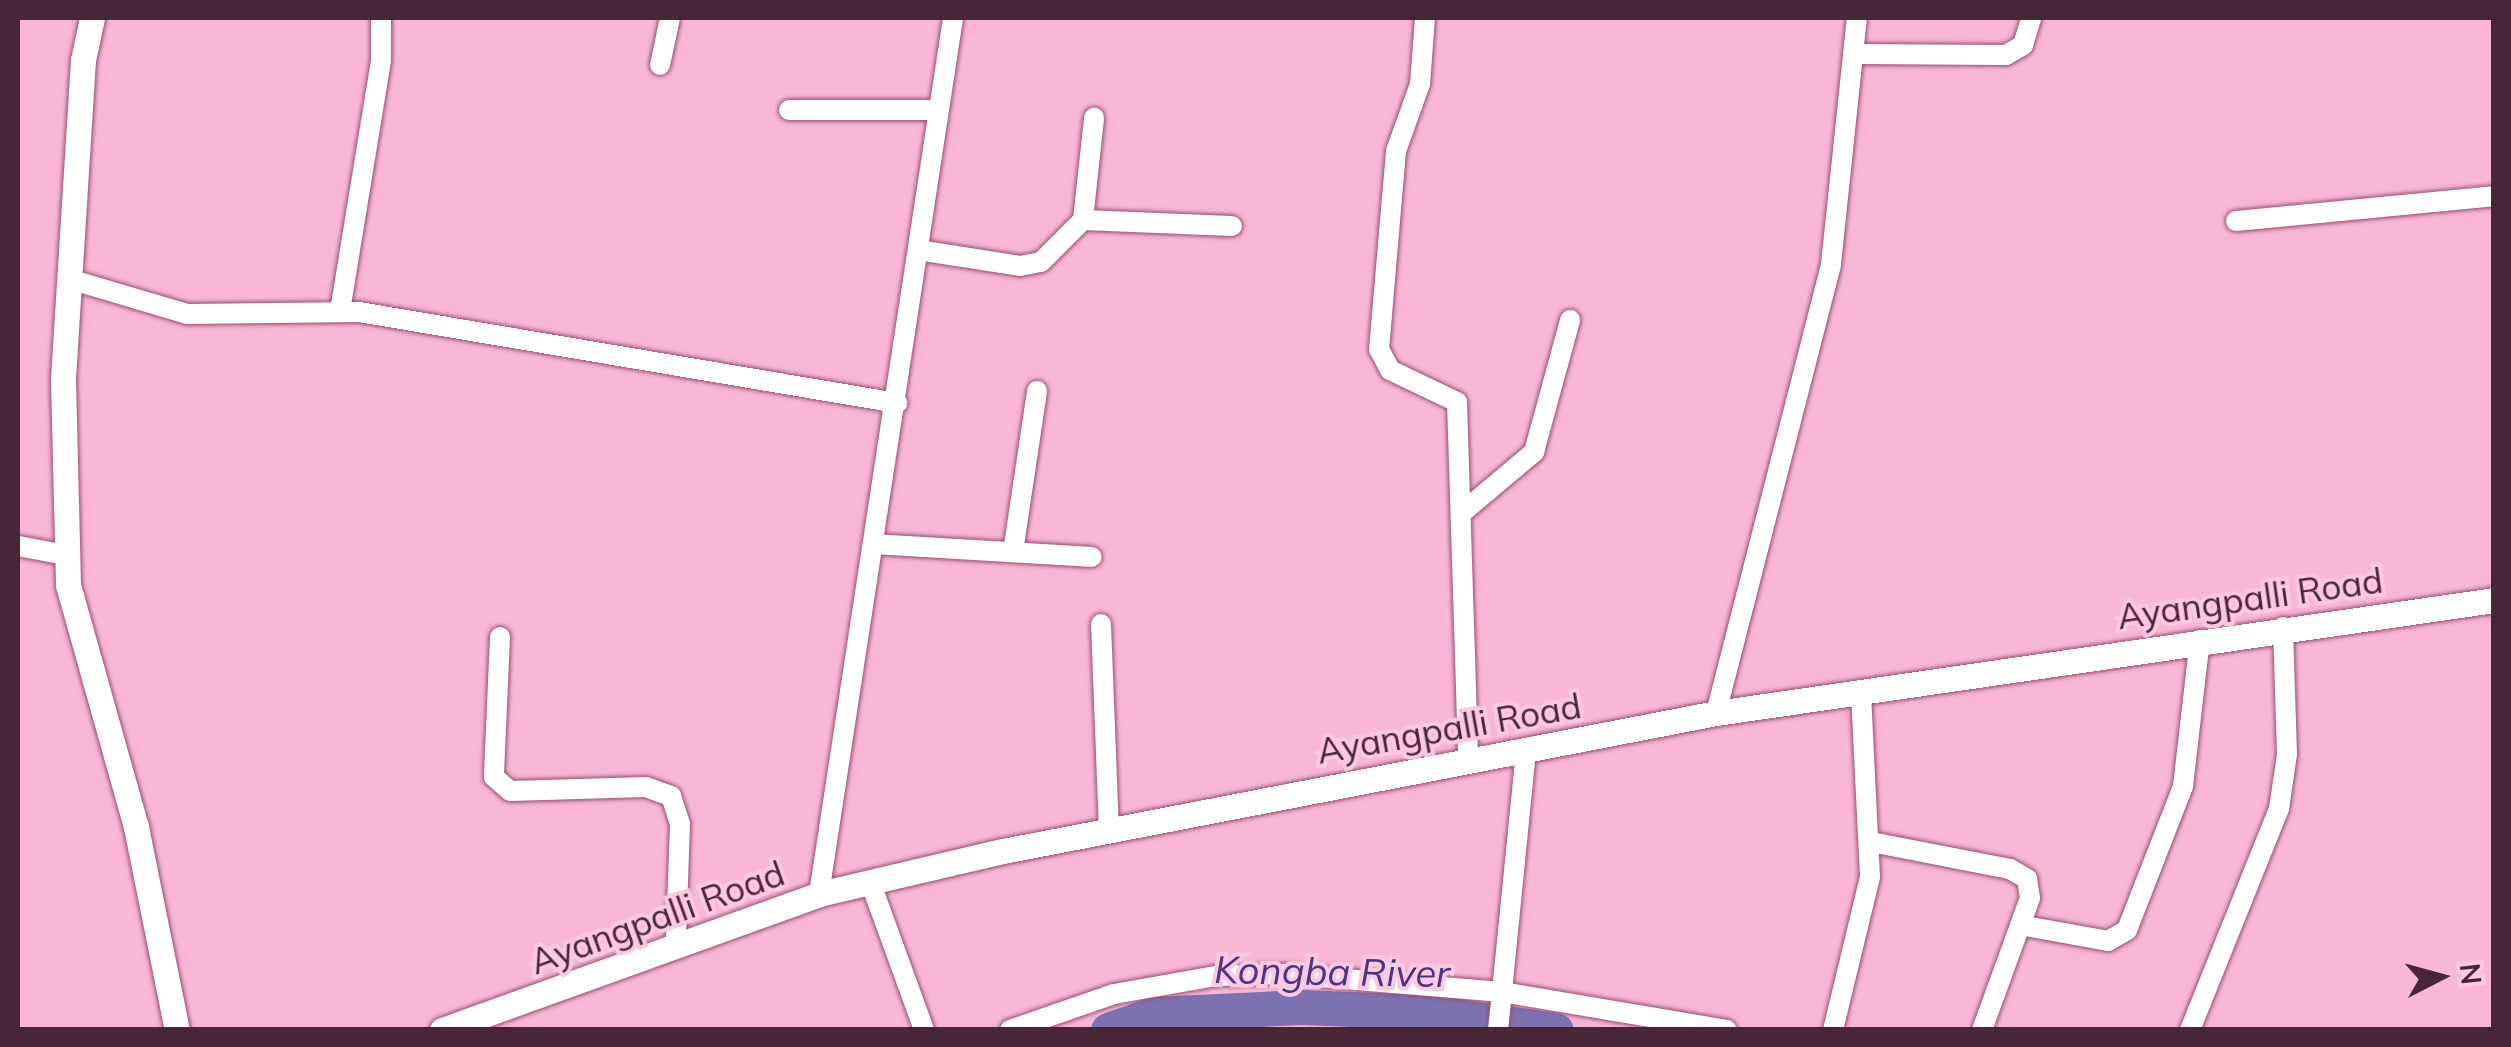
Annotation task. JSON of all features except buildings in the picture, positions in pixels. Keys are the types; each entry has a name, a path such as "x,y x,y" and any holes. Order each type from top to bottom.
{"street":[{"path":"92,18 83,60 63,378 68,585 136,827 177,1030"},
{"path":"340,311 381,61 381,18"},
{"path":"660,65 670,18"},
{"path":"819,894 897,403 935,110 953,18"},
{"path":"1425,18 1420,84 1396,151 1378,349 1390,370 1457,402 1464,511 1468,760"},
{"path":"1716,713 1831,264 1857,18"},
{"path":"1856,54 2006,55 2024,45 2031,18"},
{"path":"789,110 935,110"},
{"path":"918,250 1035,264 1083,220 1094,118"},
{"path":"2236,221 2494,196"},
{"path":"1083,220 1232,226"},
{"path":"70,279 209,318 340,311 897,403"},
{"path":"1464,511 1534,452 1570,320"},
{"path":"1013,552 1037,391"},
{"path":"874,544 1092,557"},
{"path":"18,546 66,556"},
{"name":"Ayangpalli Road","path":"442,1030 565,990 676,941 819,894 1109,830 1716,713 2283,627 2494,600"},
{"path":"1101,624 1109,830"},
{"path":"2190,1030 2279,809 2287,754 2283,627"},
{"path":"500,637 494,777 510,791 646,787 672,796 680,824 676,941"},
{"path":"2020,925 2108,941 2128,930 2183,786 2200,640"},
{"path":"1834,1030 1868,896 1871,842 1861,690"},
{"path":"1500,1010 1526,751"},
{"path":"1871,842 2020,873 2030,886 1982,1030"},
{"path":"871,884 924,1030"},
{"path":"1010,1030 1114,994 1216,976 1284,974 1500,1010 1727,1030"}],"waterway":[{"name":"Kongba River","path":"1108,1030 1153,1014 1301,1007 1429,1012 1556,1030"}]}
